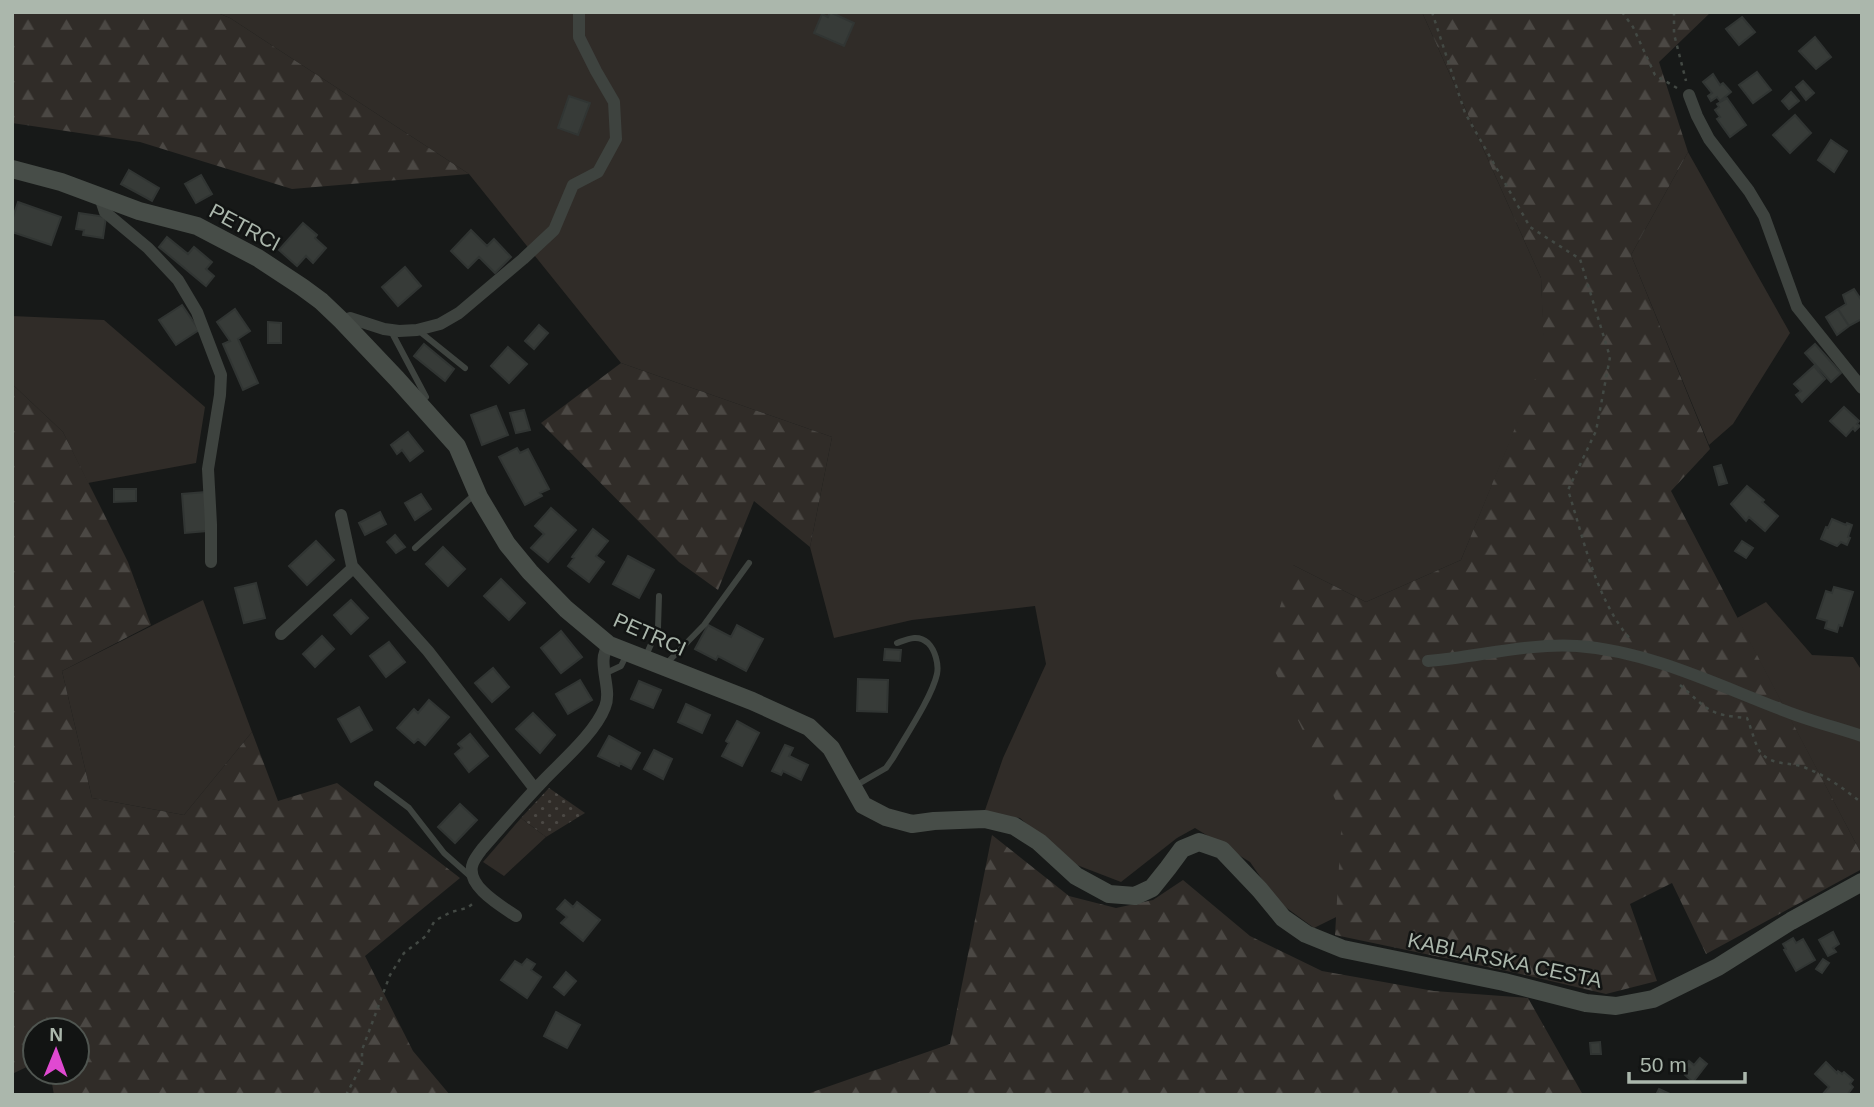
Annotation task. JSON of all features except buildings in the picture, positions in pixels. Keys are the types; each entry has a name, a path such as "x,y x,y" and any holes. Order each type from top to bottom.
{"street":[{"path":"341,321 350,318 391,330 417,330 440,324 459,313 554,230 573,186 598,172 616,139 614,102 579,37 579,12"},
{"path":"1689,95 1709,139 1749,191 1764,216 1797,307 1862,388"},
{"name":"PETRCI","path":"12,169 139,211 197,226 258,258 321,301 457,446 477,492 507,544 566,609 609,645 752,701 809,727 831,748 863,805 886,817 912,824 985,819 1014,826 1039,842 1076,876 1109,894 1135,896 1152,888 1182,849 1199,842 1222,850 1283,919"},
{"path":"100,197 106,212 148,248 178,280 197,312 222,375 208,469 211,562"},
{"path":"341,515 353,568 428,651 536,789"},
{"path":"281,634 353,568"},
{"path":"516,916 486,895 474,880 471,872 473,863 482,849 598,720 606,706 603,656 609,645"},
{"path":"1428,661 1552,646 1605,650 1649,660 1784,711 1862,736"},
{"name":"KABLARSKA CESTA","path":"1283,919 1306,934 1343,949 1504,982 1586,1003 1616,1006 1653,999 1718,967 1791,921 1862,882"}],"lane":[{"path":"391,330 426,397"},
{"path":"417,330 465,368"},
{"path":"415,548 477,492"},
{"path":"663,666 704,625 750,563"},
{"path":"606,673 636,656 658,628 659,596"},
{"path":"853,787 886,768 932,691 937,672 932,647 923,639 911,637 897,643"},
{"path":"377,784 409,808 444,853 474,880"}],"path":[{"path":"1432,12 1465,113 1530,227 1580,259 1610,357 1596,431 1568,490 1597,581 1631,640"},
{"path":"1622,12 1633,27 1655,75 1689,95"},
{"path":"1674,12 1674,34 1689,95"},
{"path":"1674,681 1705,709 1724,716 1747,718 1759,752 1773,763 1804,767 1837,783 1862,803"},
{"path":"346,1095 362,1065 362,1050 390,975 404,953 426,936 434,922 451,912 474,904"}],"green space":[{"path":"12,12 215,12 230,18 469,174 292,189 140,142 12,123"},
{"path":"215,12 1422,12 1541,278 1545,357 1461,560 1366,602 1293,565 1395,888 1314,928 1277,901 1250,862 1195,828 1177,838 1121,882 1069,862 1020,818 984,813 1003,758 1046,664 1035,606 912,620 834,638 810,547 832,437 621,363 469,174 230,18"},
{"path":"1422,12 1711,12 1659,62 1688,152 1631,255 1710,449 1671,491 1862,855 1862,869 1706,954 1672,883 1630,904 1657,981 1606,994 1335,935 1342,814 1266,652 1293,565 1366,602 1461,560 1544,357 1541,278"},
{"path":"1688,152 1790,333 1733,424 1709,445 1631,255"},
{"path":"12,316 104,320 205,407 196,463 88,483 63,432 12,384"},
{"path":"621,363 832,437 810,547 754,501 718,590 679,562 541,423"},
{"path":"12,384 63,432 128,562 151,625 62,671 92,798 184,815 252,732 278,801 337,783 460,878 365,956 413,1051 450,1095 54,1095 52,1086 91,1086 91,1016 21,1016 21,1070 12,1074"},
{"path":"203,600 252,732 184,815 92,798 62,671"},
{"path":"1766,602 1812,655 1853,657 1862,671 1862,855 1737,618"},
{"path":"549,788 585,813 546,837 521,818"},
{"path":"521,818 546,837 504,876 483,862"},
{"path":"992,835 1069,896 1116,908 1153,900 1183,880 1250,936 1322,971 1434,991 1528,998 1583,1095 804,1095 950,1044"}]}
